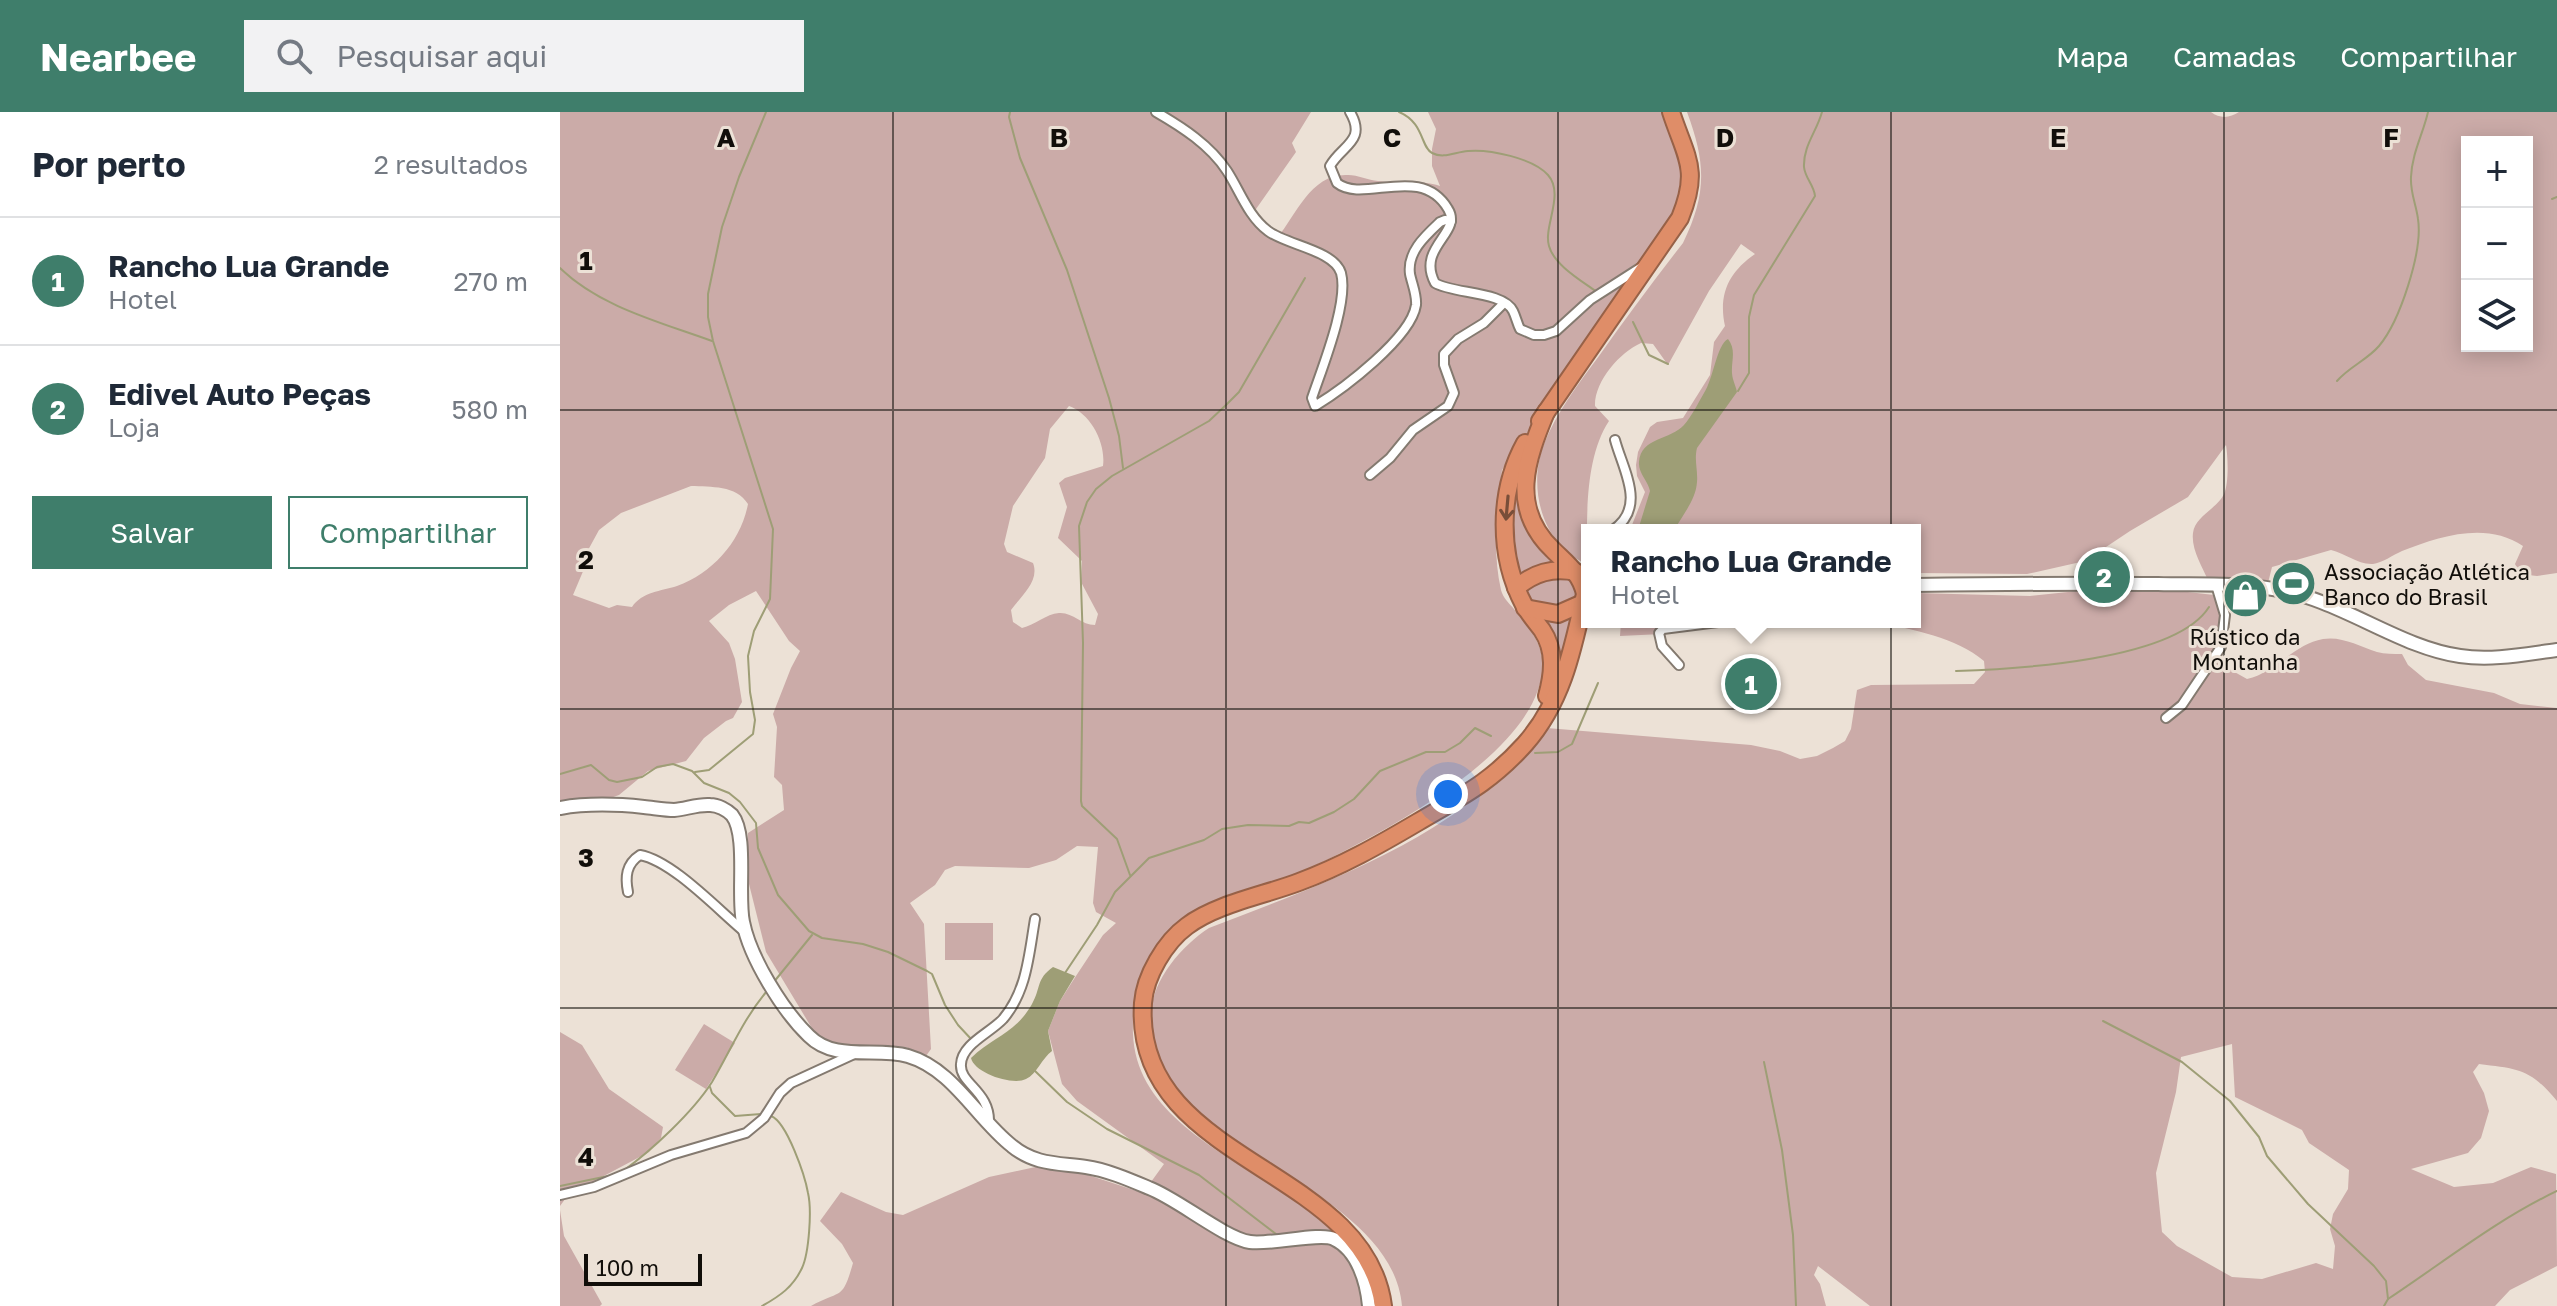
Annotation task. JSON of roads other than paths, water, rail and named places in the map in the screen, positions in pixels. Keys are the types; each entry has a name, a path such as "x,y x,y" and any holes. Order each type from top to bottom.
{"highway":[{"path":"1447,805 1508,753 1539,715 1546,701 1553,658 1547,637 1525,608 1509,567 1505,538 1511,473 1523,446 1654,260 1680,218 1689,195 1690,168 1671,112"},
{"path":"1546,412 1527,460 1527,505 1536,528 1549,547 1581,573"},
{"path":"1516,588 1535,574 1549,570 1581,573"},
{"path":"1525,608 1558,614 1581,604"},
{"path":"1383,1306 1370,1263 1337,1224 1226,1144 1180,1109 1173,1100 1154,1070 1145,1044 1143,999 1149,977 1162,953 1184,927 1202,915 1286,887 1352,860 1479,787 1501,769 1546,716 1567,669 1581,617"}],"street":[{"path":"1156,112 1211,151 1226,169 1256,219 1270,233 1329,257 1337,265 1341,273 1341,301 1312,398 1315,406 1390,348 1416,305 1410,274 1414,252 1440,222 1451,221"},
{"path":"1350,112 1357,123 1356,133 1330,166 1337,183 1350,189 1418,187 1440,199 1448,208 1451,226 1430,257 1429,268 1435,283 1447,289 1474,293 1504,303 1514,312 1520,329 1534,335 1556,331 1590,300 1654,260"},
{"path":"1370,475 1390,458 1413,430 1448,406 1454,393 1444,365 1444,354 1504,303"},
{"path":"1615,440 1631,488 1629,510 1620,524"},
{"path":"1921,585 2216,585 2270,588 2307,597 2424,646 2460,656 2509,656 2557,650"},
{"path":"2166,718 2182,705 2194,683 2219,651 2225,615 2216,585"},
{"path":"1671,628 1659,633 1662,646 1679,665"},
{"path":"560,808 598,804 674,810 710,805 728,812 738,828 740,897 746,933 764,973 810,1037 829,1049 891,1053 921,1061 943,1077 1010,1145 1031,1158 1057,1165 1088,1167 1152,1189 1247,1242 1276,1243 1321,1237 1335,1239 1348,1249 1357,1263 1369,1306"},
{"path":"628,892 626,880 632,860 640,855 650,857 669,867 746,933"},
{"path":"989,1124 989,1107 966,1079 960,1061 972,1045 1003,1019 1017,999 1023,985 1035,919"},
{"path":"560,1195 594,1187 634,1168 746,1133 764,1118 780,1093 791,1083 859,1052"}],"waterway":[{"path":"695,772 709,770 753,734 755,720 748,656 754,631 770,599 773,529 708,317 708,294 722,227 766,112"},
{"path":"1010,112 1020,158 1067,270 1109,398 1123,468"},
{"path":"1399,112 1413,122 1428,150 1436,155 1477,151 1499,153 1522,159 1548,175 1554,191 1549,246 1556,260 1597,292"},
{"path":"1738,391 1749,373 1749,317 1754,295 1815,196 1805,171 1804,159 1822,112"},
{"path":"2337,381 2379,346 2402,303 2419,233 2411,188 2412,168 2428,112"},
{"path":"2552,199 2557,197"},
{"path":"560,268 576,282 612,303 712,341"},
{"path":"1130,875 1117,839 1082,806 1081,801 1083,643 1079,526 1087,502 1096,489 1112,476 1209,421 1239,392 1305,278"},
{"path":"1633,322 1649,355 1668,364"},
{"path":"1956,671 2053,664 2130,650 2164,640 2191,625 2209,607"},
{"path":"1668,646 1678,657"},
{"path":"1535,753 1558,752 1572,744 1598,683"},
{"path":"1065,973 1115,892 1149,858 1204,840 1222,829 1309,823 1354,799 1380,771 1426,752 1445,752 1475,728 1491,736"},
{"path":"560,774 591,765 609,780 617,782 642,777 657,767 673,764 692,771 704,783 729,793 756,823 758,848 778,895 809,931 822,938 863,944 888,952 932,974 945,1005 972,1040"},
{"path":"773,983 812,935"},
{"path":"623,1171 671,1130 704,1094 767,991"},
{"path":"2103,1021 2182,1062 2230,1101 2259,1137 2267,1156 2308,1204 2386,1281 2388,1299"},
{"path":"1764,1062 1782,1150 1793,1235 1796,1306"},
{"path":"1034,1070 1067,1102 1107,1129 1199,1175 1276,1234"},
{"path":"710,1087 712,1093 735,1116 761,1114"},
{"path":"762,1306 785,1290 802,1268 810,1220 808,1193 799,1163 783,1128 771,1116"},
{"path":"560,1186 613,1175"},
{"path":"2384,1306 2388,1299 2471,1242 2557,1191"}],"place":[{"name":"Edivel Auto Peças","path":"2104,577"},
{"name":"Associação Atlética Banco do Brasil","path":"2293,584"},
{"name":"Rústico da Montanha","path":"2245,595"},
{"name":"Rancho Lua Grande","path":"1751,684"}]}
